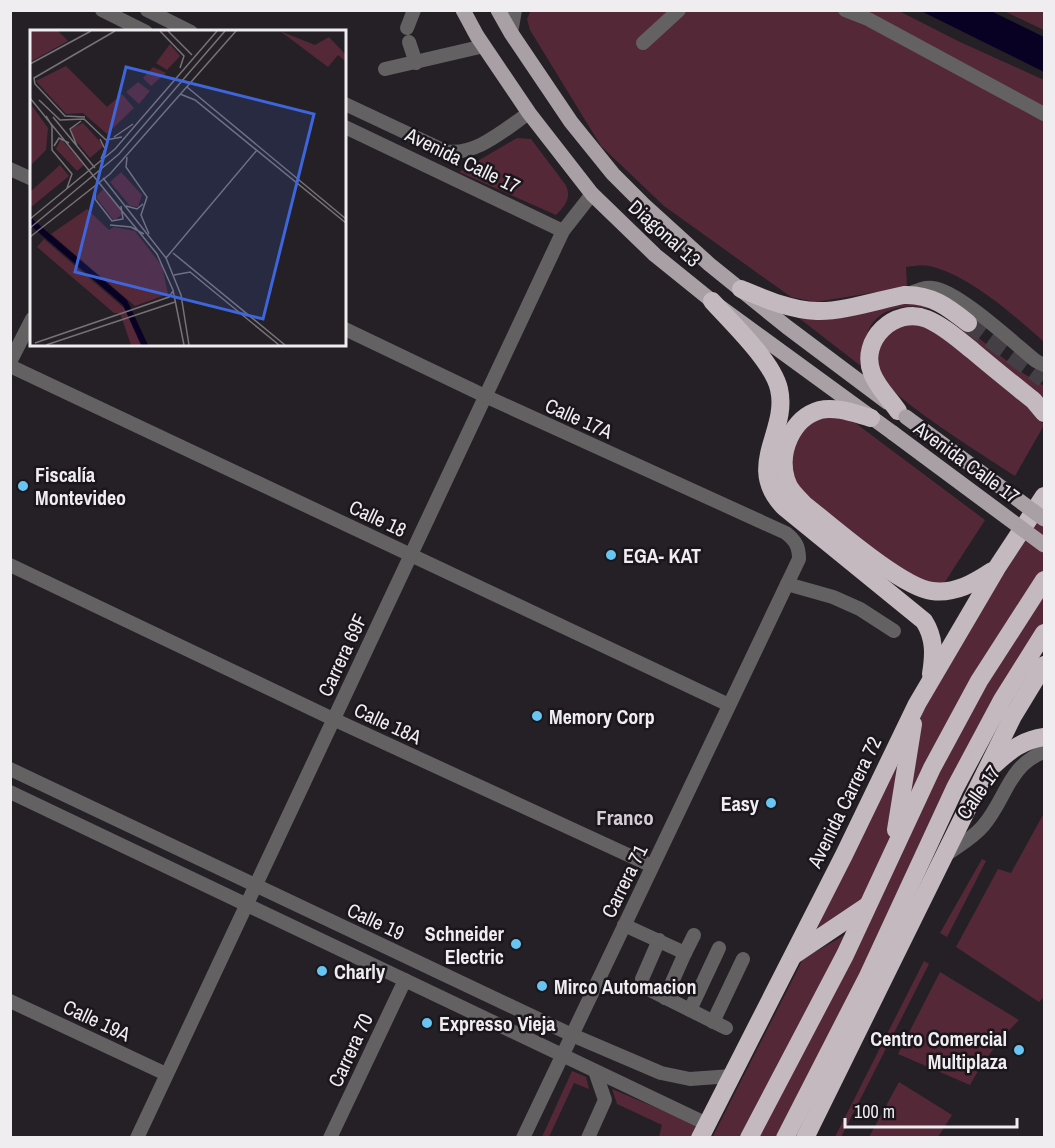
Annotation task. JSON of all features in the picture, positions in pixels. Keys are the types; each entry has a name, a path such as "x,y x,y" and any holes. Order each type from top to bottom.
{"highway":[{"path":"741,289 775,303 817,311 834,310 904,295 930,297 968,322"},
{"path":"712,301 766,363 779,388 780,412 767,469 772,493 784,507 924,621 933,639 931,679"},
{"path":"902,414 871,372 869,352 877,334 884,327 893,321 910,317 925,318 956,337 1034,401 1044,412"},
{"path":"871,417 836,409 823,409 802,420 791,435 785,454 786,480 793,493 805,505 900,577 920,588 946,591 961,588 974,583 998,566"},
{"name":"Avenida Carrera 72","path":"704,1131 917,704 998,566 1044,496"},
{"path":"749,1137 845,955 932,768 979,681 1044,580"},
{"path":"786,1137 868,976 973,753 1002,700 1044,633"},
{"path":"805,1137 1013,716 1044,665"},
{"path":"892,851 917,704"},
{"path":"984,774 1017,746 1031,739 1044,737"},
{"path":"893,959 900,905"},
{"path":"793,956 867,906"}],"main road":[{"name":"Diagonal 13","path":"463,10 529,113 591,194 655,255 712,301 893,434"},
{"name":"Diagonal 13","path":"498,10 571,122 613,174 656,217 741,289 902,414"},
{"name":"Avenida Calle 17","path":"902,414 1044,519"},
{"name":"Avenida Calle 17","path":"893,434 1044,545"}],"street":[{"path":"102,10 142,30"},
{"path":"147,10 172,28 181,10"},
{"path":"414,10 408,35 416,63"},
{"path":"511,33 515,10"},
{"path":"644,44 679,10"},
{"path":"845,10 1044,114"},
{"path":"385,69 484,46"},
{"name":"Avenida Calle 17","path":"346,104 445,151 453,152 465,151 478,146 529,113"},
{"name":"Avenida Calle 17","path":"346,127 563,231"},
{"path":"10,169 30,178"},
{"name":"Carrera 69F","path":"137,1137 563,231 591,194"},
{"path":"904,295 922,288 934,288 956,296 1044,365"},
{"path":"10,364 30,323"},
{"name":"Calle 17A","path":"346,329 485,396 786,533 796,543"},
{"name":"Calle 18","path":"10,364 729,705"},
{"name":"Carrera 71","path":"523,1137 799,559 796,543"},
{"name":"Calle 18A","path":"10,565 333,719 652,867"},
{"path":"787,584 833,597 894,631"},
{"name":"Calle 17","path":"944,856 982,828 1019,768 1032,757 1044,752"},
{"name":"Calle 19","path":"10,769 572,1035 661,1073 690,1079 732,1076"},
{"name":"Calle 19","path":"10,792 595,1071 704,1131"},
{"path":"624,925 686,953"},
{"path":"665,998 694,935"},
{"path":"659,940 642,979 644,987 726,1028"},
{"path":"690,1010 719,948"},
{"path":"713,1022 743,959"},
{"name":"Carrera 70","path":"330,1137 405,980"},
{"name":"Calle 19A","path":"10,1001 166,1074"},
{"path":"588,1137 605,1100 595,1071"}],"shaded area":[{"path":"531,10 899,11 1044,80 1044,342 975,287 944,270 926,265 906,267 907,287 816,302 791,297 664,206 601,146 530,30 527,19"},
{"path":"921,11 991,11 1044,37 1044,72"},
{"path":"1004,11 1044,11 1044,30"},
{"path":"517,138 531,139 565,184 568,193 567,201 556,215 459,172"},
{"path":"906,301 943,309 1018,370 1044,386 1044,398 940,313 930,309 897,308 878,318 871,326 865,341 866,370 795,315"},
{"path":"900,324 930,326 1031,409 1044,425 1015,476 919,411 886,384 878,371 878,346"},
{"path":"835,415 850,419 985,520 941,588 914,580 804,494 796,484 792,469 792,454 800,433 811,423"},
{"path":"1044,512 1044,570 990,651 905,811 923,707"},
{"path":"1044,590 1044,622 1000,693 779,1137 758,1138 907,835 984,685"},
{"path":"898,762 889,850 859,903 813,937"},
{"path":"1044,813 1044,997 1039,1002 956,947 998,869 1011,873"},
{"path":"982,859 986,861 947,937 940,933"},
{"path":"850,932 746,1137 712,1138 803,959"},
{"path":"924,961 929,964 841,1137 835,1137"},
{"path":"940,972 1019,1020 992,1051 970,1085 898,1054"},
{"path":"572,1071 586,1077 589,1089 574,1083 549,1137 542,1137"},
{"path":"899,1082 952,1115 938,1137 869,1137"},
{"path":"612,1089 700,1126 694,1137 659,1137 662,1125 617,1104"}],"tunnel":[{"path":"968,323 1044,379"}],"place":[{"name":"Fiscalía Montevideo","path":"23,486"},
{"name":"EGA- KAT","path":"611,555"},
{"name":"Memory Corp","path":"537,716"},
{"name":"Easy","path":"771,803"},
{"name":"Schneider Electric","path":"516,944"},
{"name":"Charly","path":"322,971"},
{"name":"Mirco Automacion","path":"542,986"},
{"name":"Expresso Vieja","path":"427,1023"},
{"name":"Centro Comercial Multiplaza","path":"1019,1050"}],"district":[{"name":"Franco","path":"625,817"}]}
